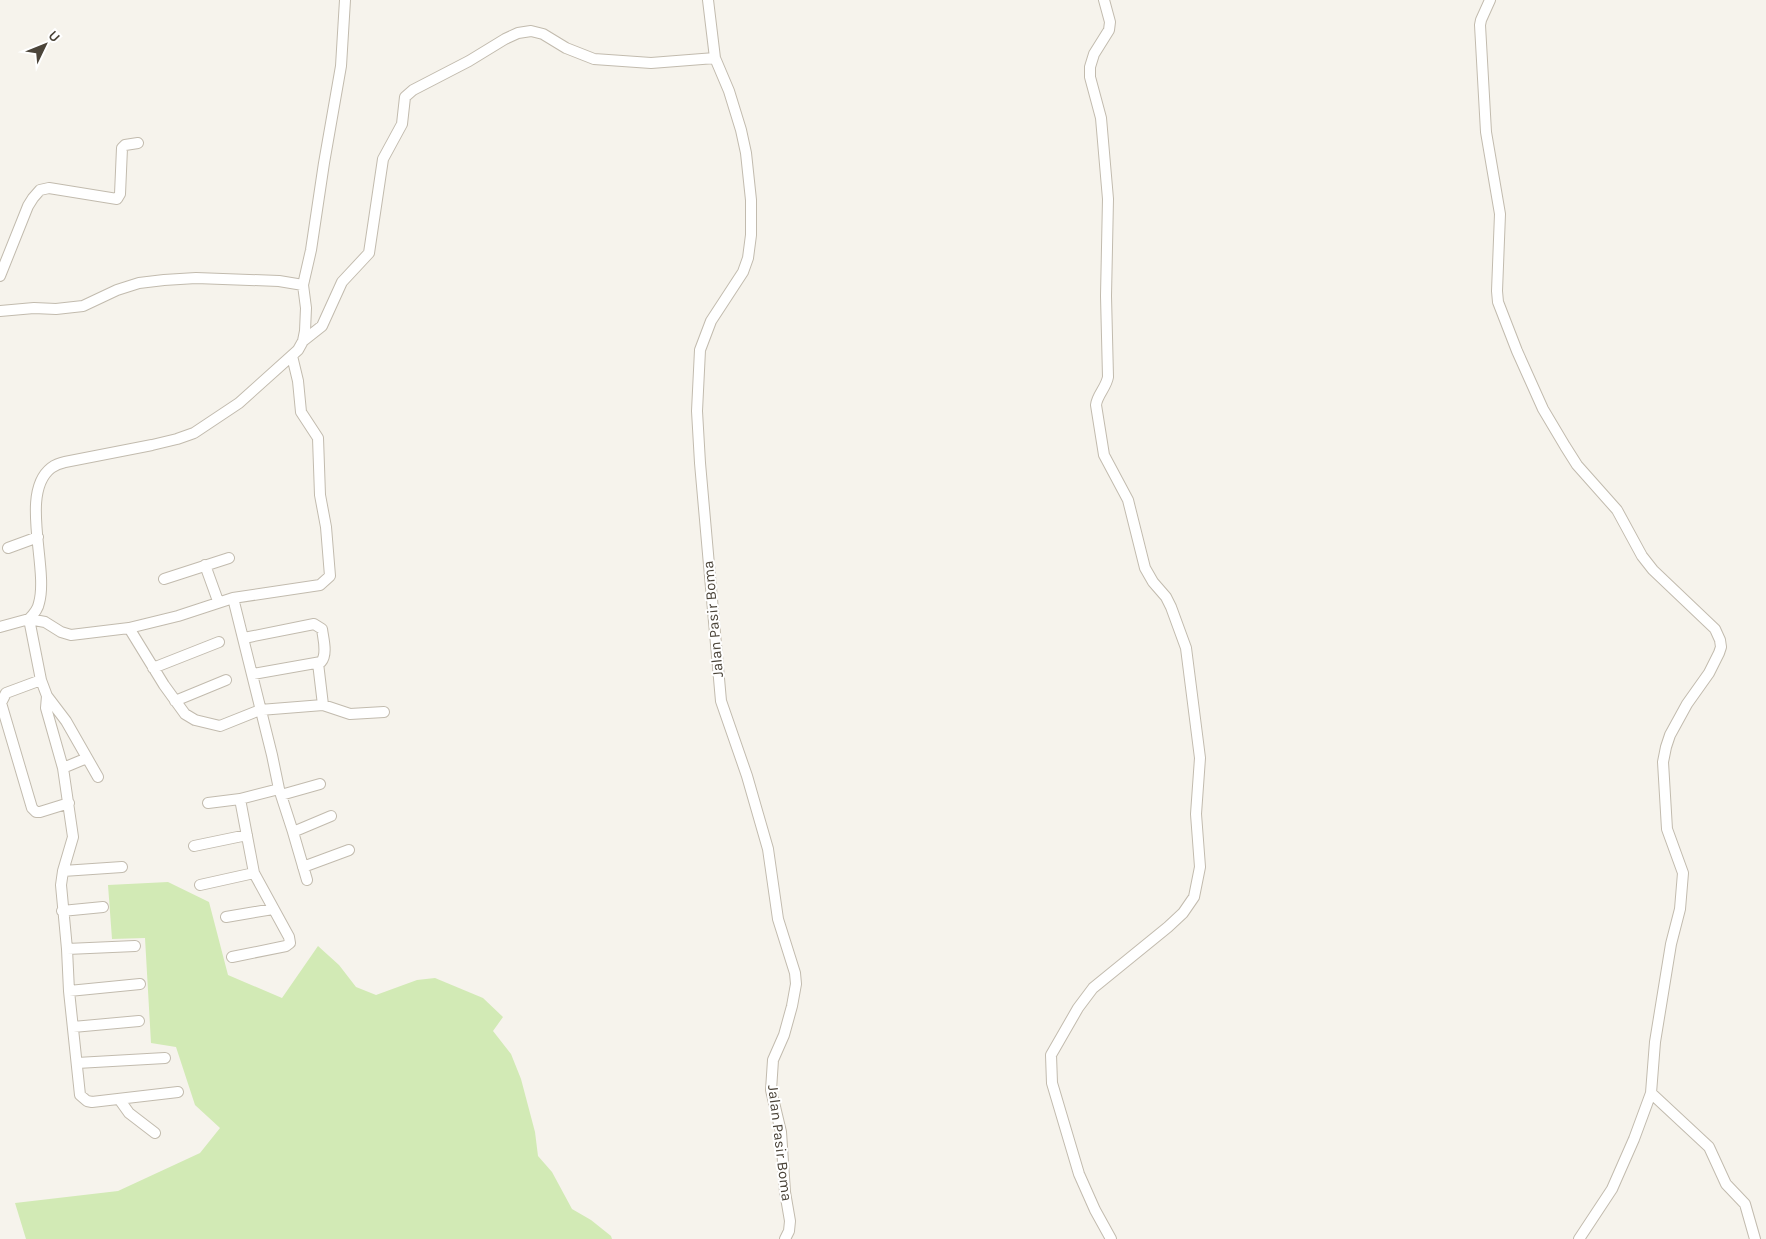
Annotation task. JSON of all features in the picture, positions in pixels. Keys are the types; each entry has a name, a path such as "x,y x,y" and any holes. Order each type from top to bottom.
{"street":[{"path":"303,341 306,331 306,308 303,285 311,250 324,163 337,97 345,0"},
{"name":"Jalan Pasir Boma","path":"708,0 715,58 729,91 743,138 751,200 751,235 748,258 743,272 711,322 700,350 697,411 700,463 721,701 747,776 768,849 778,919 795,973 796,984 792,1006 784,1035 773,1060 771,1090 781,1132 785,1192 790,1221 785,1239"},
{"path":"1104,0 1110,22 1108,30 1094,54 1090,68 1090,77 1101,118 1108,213 1106,296 1108,382 1096,405 1104,455 1128,500 1146,568 1153,582 1166,597 1183,637 1200,758 1196,814 1200,868 1194,897 1183,913 1168,927 1093,988 1078,1008 1051,1055 1052,1083 1079,1174 1095,1210 1111,1239"},
{"path":"1490,0 1480,20 1480,26 1486,132 1500,214 1496,282 1498,302 1543,409 1565,446 1578,465 1617,510 1646,562 1715,629 1721,647 1709,673 1678,720 1666,747 1664,770 1667,829 1683,873 1680,909 1671,944 1655,1042 1651,1093 1634,1139 1612,1189 1579,1239"},
{"path":"98,777 66,721 47,696 41,680 30,619 37,609 41,593 36,520 37,499 47,472 53,466 65,462 186,437 206,426 239,403 292,356 303,341 322,326 342,282 368,254 383,159 402,124 405,97 413,90 469,61 505,39 518,33 531,31 543,34 566,48 594,59 651,63 715,58"},
{"path":"0,276 28,206 38,192 49,188 117,199 120,194 122,148 125,145 138,143"},
{"path":"0,311 83,306 117,290 139,283 164,280 196,278 279,281 303,285"},
{"path":"0,627 30,619 45,622 61,632 71,634 129,628 178,616 233,598 320,585 330,576 326,527 320,495 318,438 302,412 298,381 292,356"},
{"path":"8,548 38,537"},
{"path":"164,579 205,564 229,558"},
{"path":"205,564 218,602"},
{"path":"233,598 280,792 307,880"},
{"path":"244,638 314,624 322,628 324,660 318,663 252,674"},
{"path":"129,628 153,668 185,714 190,718 217,726 260,710 323,705 350,714 384,712"},
{"path":"153,668 219,642"},
{"path":"318,663 323,705"},
{"path":"41,680 6,693 2,703 32,808 36,812 40,812 69,803"},
{"path":"175,700 226,680"},
{"path":"47,696 46,708 63,768 73,837 63,871 61,886 69,991 80,1095 82,1098 92,1102 178,1092"},
{"path":"63,768 87,758"},
{"path":"208,803 320,784"},
{"path":"232,957 288,945 290,941 254,873 240,798"},
{"path":"293,832 331,816"},
{"path":"194,846 247,835"},
{"path":"303,867 349,850"},
{"path":"63,871 122,867"},
{"path":"200,885 254,873"},
{"path":"62,911 104,907"},
{"path":"226,917 273,908"},
{"path":"67,949 135,946"},
{"path":"69,991 140,984"},
{"path":"73,1027 139,1021"},
{"path":"77,1064 165,1058"},
{"path":"1651,1093 1709,1147 1726,1184 1745,1204 1755,1239"},
{"path":"119,1099 130,1113 155,1133"}],"green space":[{"path":"168,882 209,902 228,975 282,998 318,946 339,965 356,987 376,995 417,980 435,978 483,998 503,1017 493,1031 511,1054 521,1079 535,1132 538,1156 552,1172 572,1209 591,1220 611,1236 612,1239 26,1239 15,1203 118,1191 200,1153 220,1128 195,1105 176,1047 151,1043 145,938 112,939 108,885"}]}
